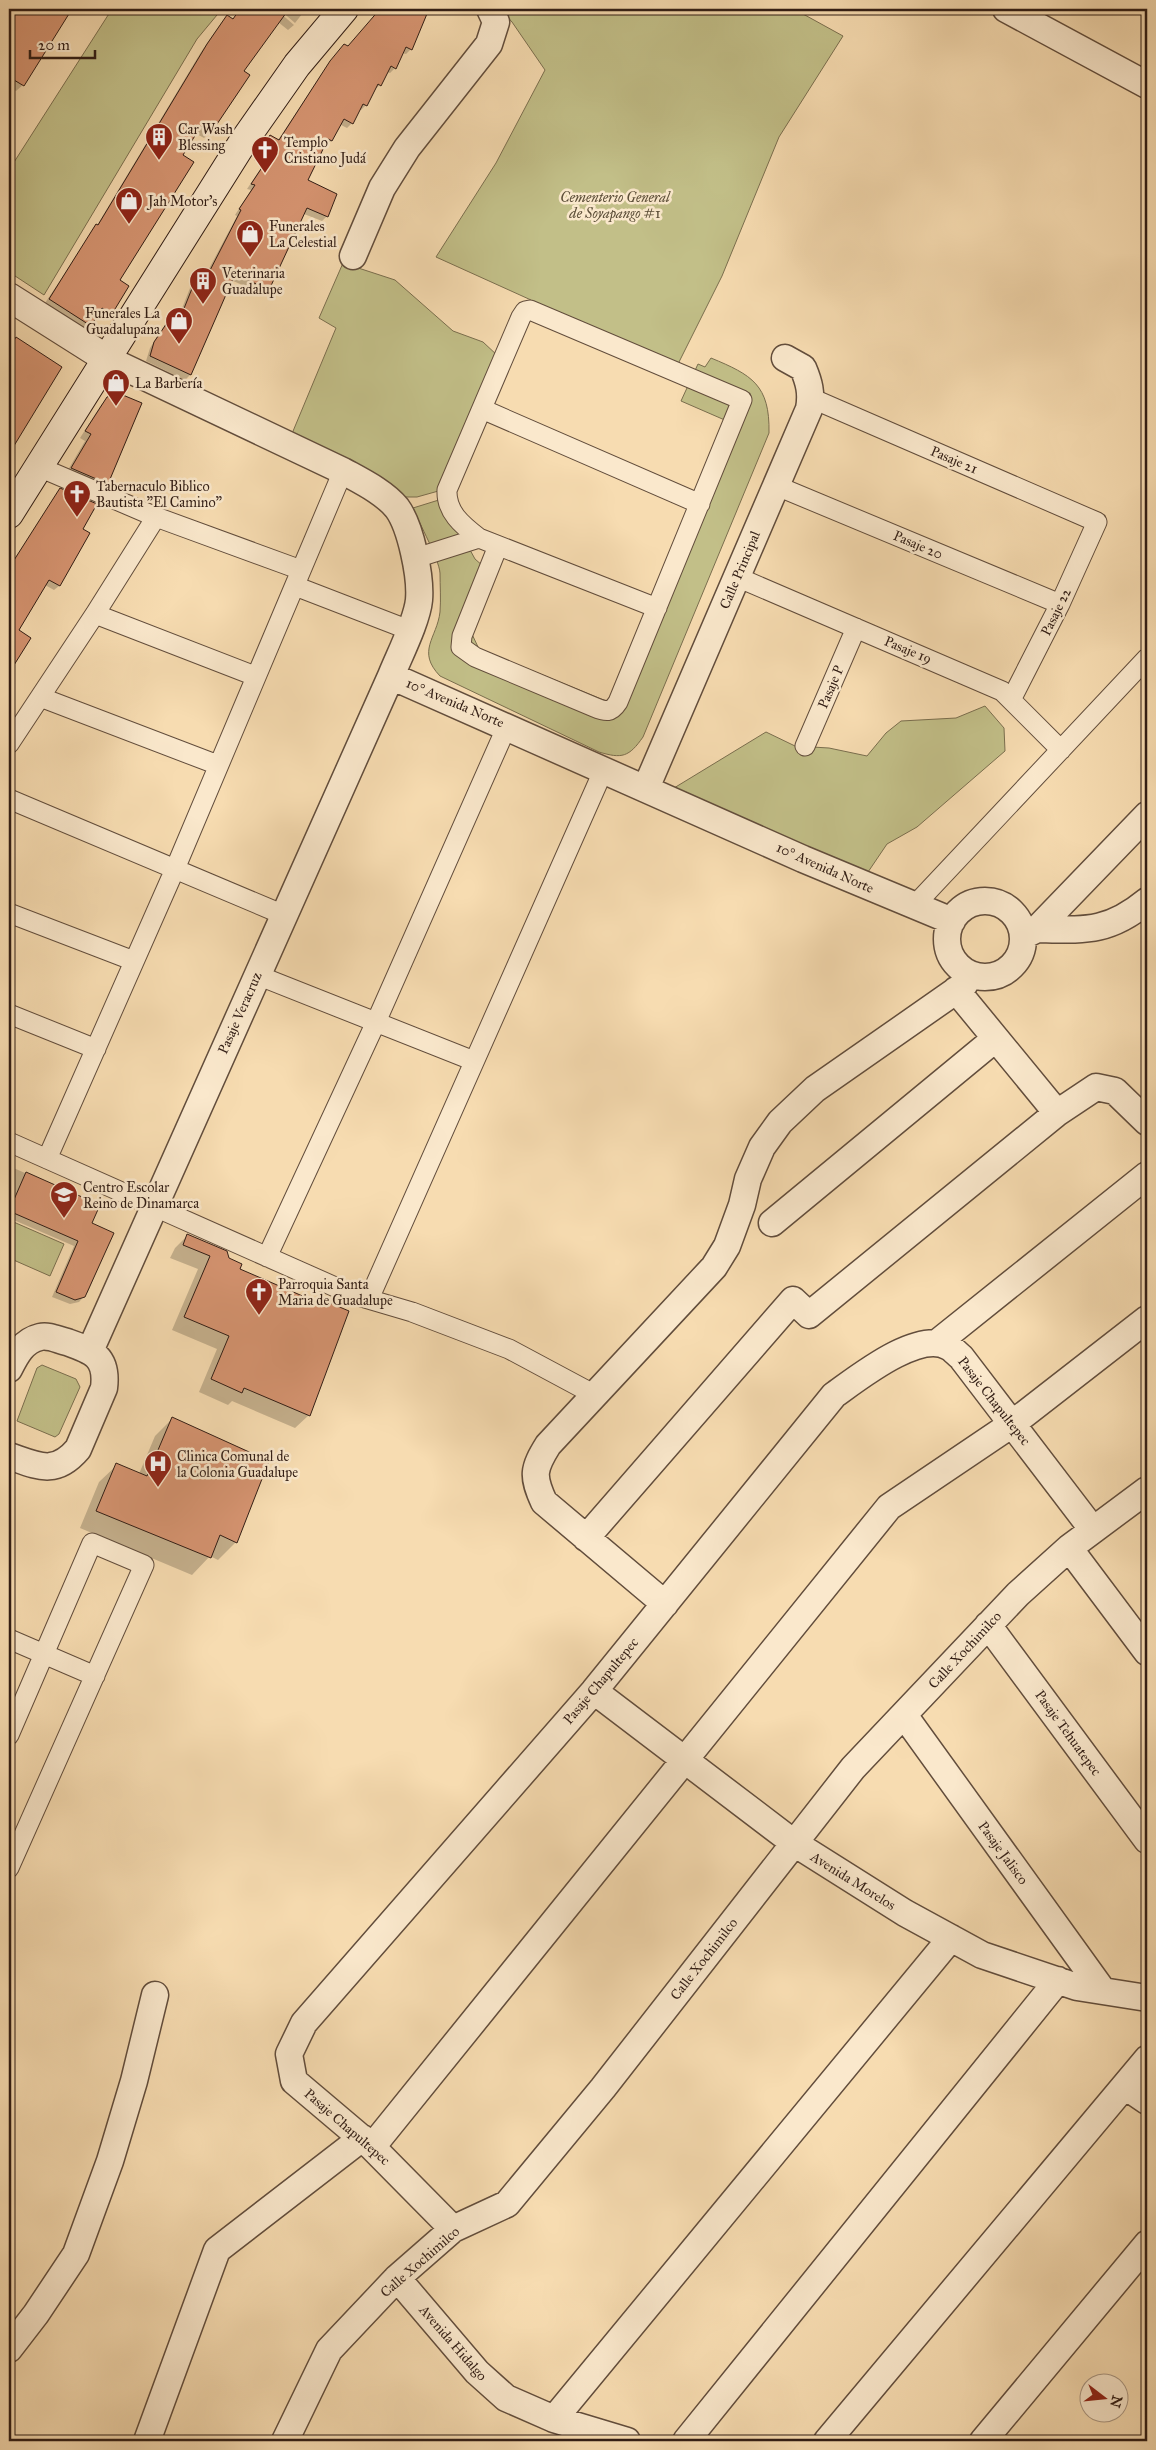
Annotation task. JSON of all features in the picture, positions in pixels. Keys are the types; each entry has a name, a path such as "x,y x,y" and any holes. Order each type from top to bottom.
{"main road":[{"path":"9,514 243,142 297,65 344,9"},
{"path":"9,297 107,359"}],"street":[{"path":"353,256 382,188 406,148 489,44 496,22 490,9"},
{"path":"1006,9 1147,85"},
{"path":"498,546 462,636 461,647 475,657 594,708 606,712 613,710 618,702 657,608 700,504 742,400 530,310 525,311 521,317 447,490 446,501 451,511 464,527 479,538 657,608"},
{"path":"785,358 803,368 810,385 811,398"},
{"name":"10° Avenida Norte","path":"107,359 343,471 376,490 397,508 416,558 419,601 391,676 913,907 952,921"},
{"name":"Calle Principal","path":"646,788 802,427 811,398"},
{"name":"Pasaje 21","path":"811,398 1097,522"},
{"path":"482,409 700,504"},
{"path":"39,467 298,578 409,630"},
{"path":"47,1159 175,869 343,471"},
{"name":"Pasaje 20","path":"776,486 1060,604"},
{"path":"9,744 96,614 156,517"},
{"name":"Pasaje 22","path":"1011,700 1060,604 1097,522"},
{"path":"416,558 479,538"},
{"name":"Pasaje 19","path":"737,577 1002,691 1061,750"},
{"path":"96,614 255,676"},
{"name":"Pasaje P","path":"806,746 856,628"},
{"path":"913,907 1147,658"},
{"name":"Pasaje Veracruz","path":"90,1351 391,676"},
{"path":"40,697 218,766"},
{"path":"267,1257 376,1022 507,726"},
{"path":"369,1299 604,769"},
{"path":"9,799 284,915"},
{"path":"665,1604 544,1502 535,1482 537,1463 548,1445 714,1267 727,1246 742,1205 748,1179 762,1147 780,1122 815,1089 963,982 997,975 1009,969 1018,959 1030,932 1147,815"},
{"path":"1057,1113 996,1039 963,982 959,967 949,949 948,936 952,921 959,912 972,904 985,901 998,903 1009,909 1030,932 1088,930 1127,918 1147,901"},
{"path":"9,913 134,961"},
{"path":"257,975 474,1061"},
{"path":"9,1014 96,1049"},
{"path":"772,1223 996,1039"},
{"path":"586,1538 793,1300 808,1315 1057,1113 1096,1087 1114,1092 1147,1122"},
{"path":"9,1142 351,1294 412,1312 509,1349 595,1395"},
{"path":"937,1343 1147,1175"},
{"path":"147,2441 218,2250 367,2142 684,1759 889,1507 1012,1424 1147,1320"},
{"path":"9,1370 17,1352 30,1341 41,1337 51,1337 90,1351 101,1362 105,1378 104,1388 78,1449 64,1463 41,1467 9,1456"},
{"name":"Pasaje Chapultepec","path":"454,2229 367,2142 294,2081 290,2054 304,2023 594,1691 834,1395 881,1362 915,1345 937,1343 949,1346 961,1357 1093,1530"},
{"name":"Calle Xochimilco","path":"285,2441 329,2350 398,2278 454,2229 507,2204 603,2088 853,1768 1018,1594 1068,1548 1147,1490"},
{"path":"9,1735 92,1543 144,1565 9,1868"},
{"path":"1068,1548 1147,1652"},
{"name":"Pasaje Tehuatepec","path":"988,1625 1147,1840"},
{"path":"9,1639 95,1676"},
{"name":"Avenida Morelos","path":"594,1691 794,1843 905,1913 950,1938 982,1955 1078,1987 1147,1998"},
{"name":"Pasaje Jalisco","path":"904,1715 1103,1991"},
{"path":"554,2419 950,1938"},
{"path":"686,2441 1058,1980"},
{"path":"9,2349 36,2314 76,2254 110,2161 134,2080 155,1995"},
{"path":"827,2441 1147,2059"},
{"path":"1125,2086 1147,2101"},
{"path":"983,2441 1147,2244"},
{"name":"Avenida Hidalgo","path":"398,2278 484,2379 506,2398 554,2419 627,2441"}],"green space":[{"path":"112,9 222,9 197,39 44,295 9,272 9,170"},
{"name":"Cementerio General de Soyapango #1","path":"500,9 794,9 843,36 779,137 722,276 676,368 539,310 531,300 436,257 496,163 545,70 512,22"},
{"path":"343,263 395,280 453,331 483,342 498,356 442,490 417,497 399,497 291,436 336,328 319,318"},
{"path":"711,358 738,370 756,384 766,403 769,433 643,737 638,744 624,755 619,756 599,752 440,676 429,659 429,652 440,612 440,573 433,550 413,508 442,499 475,559 491,573 470,630 479,649 611,703 727,421 681,401 698,364 705,367"},
{"path":"985,706 1004,728 1005,751 917,827 887,844 866,875 674,788 766,732 795,746 829,748 867,756 886,733 901,721 956,718"},
{"path":"9,1220 64,1244 50,1276 9,1258"},
{"path":"42,1365 76,1379 80,1387 59,1434 55,1437 17,1421 37,1368"}],"building":[{"path":"9,9 72,9 24,86 9,77"},
{"path":"240,9 289,9 244,71 250,75 211,133 201,126 183,155 194,162 120,280 129,286 112,314 102,308 91,326 49,299 96,224 98,225 207,44 227,15 233,19"},
{"path":"380,9 429,9 412,50 406,47 396,69 391,66 381,86 378,84 367,106 363,104 353,124 344,119 332,141 328,139 308,180 337,194 328,217 307,208 269,290 235,274 191,375 150,356 154,342 171,317 179,321 197,276 205,280 241,210 239,209 255,185 251,184 267,160 258,154 270,135 279,140 330,61 344,44 348,46"},
{"path":"16,337 62,367 9,454 9,349"},
{"path":"118,393 142,403 108,484 71,468 91,434 85,431 107,397"},
{"path":"60,488 97,504 83,529 90,533 60,586 49,580 19,630 31,638 9,673 9,568"},
{"path":"26,1172 100,1205 92,1223 114,1233 85,1297 75,1300 56,1292 78,1241 9,1211"},
{"path":"187,1234 227,1251 229,1258 242,1264 240,1269 328,1307 330,1303 349,1311 310,1416 244,1388 242,1393 211,1379 229,1336 184,1317 210,1256 183,1245"},
{"name":"Clinica Comunal de la Colonia Guadalupe","path":"172,1417 269,1461 237,1543 220,1535 211,1558 96,1511 116,1463 147,1476"}],"place":[{"name":"Car Wash Blessing","path":"159,161"},
{"name":"Templo Cristiano Judá","path":"265,174"},
{"name":"Jah Motor's","path":"129,225"},
{"name":"Funerales La Celestial","path":"250,258"},
{"name":"Veterinaria Guadalupe","path":"203,305"},
{"name":"Funerales La Guadalupana","path":"179,345"},
{"name":"La Barbería","path":"116,407"},
{"name":"Tabernaculo Biblico Bautista \"El Camino\"","path":"77,518"},
{"name":"Centro Escolar Reino de Dinamarca","path":"64,1219"},
{"name":"Parroquia Santa Maria de Guadalupe","path":"259,1316"},
{"name":"Clinica Comunal de la Colonia Guadalupe","path":"158,1488"}]}
